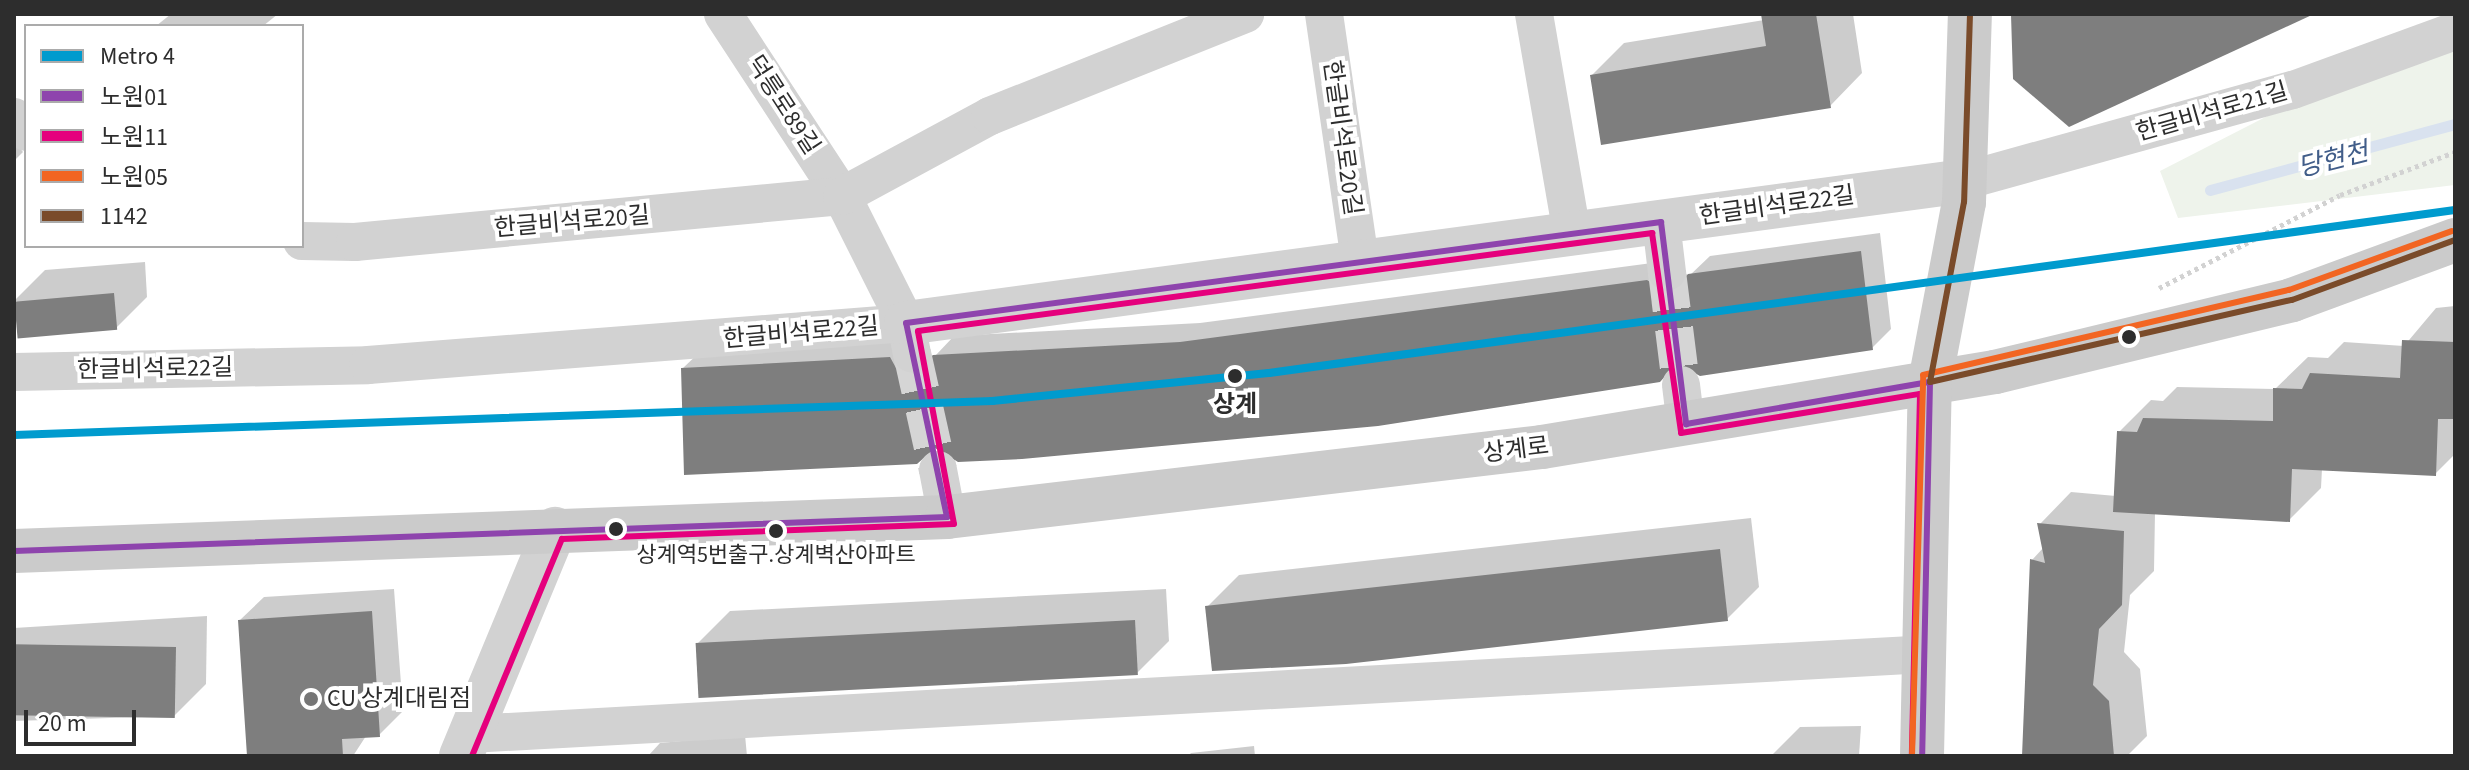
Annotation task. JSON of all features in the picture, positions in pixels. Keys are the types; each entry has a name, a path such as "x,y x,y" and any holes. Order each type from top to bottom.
{"main road":[{"path":"1922,756 1930,382 1964,181 1970,14"},
{"name":"상계로","path":"14,551 947,517 1683,404 1930,382 2292,300 2455,240"}],"street":[{"name":"덕릉로89길","path":"723,14 842,196"},
{"name":"한글비석로20길","path":"304,241 355,242 842,196 990,116 1245,14"},
{"name":"한글비석로20길","path":"1324,14 1360,262"},
{"path":"1534,14 1542,82 1572,233"},
{"name":"한글비석로21길","path":"1964,181 2293,90 2455,31"},
{"name":"한글비석로22길","path":"14,372 368,365 909,338 1360,262 1964,181"},
{"path":"842,196 909,338"},
{"path":"1661,222 1667,272"},
{"path":"938,470 947,517"},
{"path":"555,529 465,745 1926,654"}],"path":[{"path":"2147,294 2340,195 2455,152"}],"shaded area":[{"path":"2455,20 2455,185 2178,218 2160,171"}],"building":[{"path":"1761,14 1816,14 1831,108 1601,145 1590,75 1766,46"},
{"path":"2011,14 2314,14 2069,127 2013,79"},
{"name":"상계","path":"1861,251 1873,350 1700,376 1677,363 1660,382 1378,426 1022,459 958,462 935,448 917,464 684,475 681,368 890,357 896,368 916,375 933,355 1180,342 1647,280 1669,294 1688,274"},
{"path":"114,293 117,330 18,339 14,302"},
{"path":"2402,340 2455,342 2455,419 2438,419 2436,476 2292,469 2290,522 2113,512 2117,431 2137,432 2143,418 2273,421 2273,388 2302,389 2310,373 2400,378"},
{"path":"2037,523 2124,531 2122,605 2099,629 2093,685 2109,701 2114,756 2022,756 2030,559 2045,563"},
{"path":"1720,549 1728,621 1346,664 1212,671 1205,606"},
{"path":"372,611 380,737 342,739 343,756 247,756 238,620"},
{"path":"1135,620 1138,675 698,698 696,643"},
{"path":"14,644 176,647 175,718 14,715"}],"waterway":[{"name":"당현천","path":"2210,190 2455,124"}],"tunnel":[{"path":"1667,272 1681,385"},
{"path":"912,353 938,470"}],"metro line":[{"name":"4","path":"14,435 992,401 1269,373 2455,210"}],"transit line":[{"name":"1142","path":"1970,14 1964,202 1930,382 2292,300 2455,240"},
{"name":"노원01","path":"14,551 947,517 906,323 1661,222 1686,424 1930,382 1922,756"},
{"name":"노원05","path":"1912,756 1923,375 2289,290 2452,231"},
{"name":"노원11","path":"472,756 562,539 954,524 918,331 1652,233 1681,433 1920,394 1912,756"}],"place":[{"name":"상계","path":"1235,376"},
{"name":"상계역5번출구.상계벽산아파트","path":"776,531"},
{"name":"CU 상계대림점","path":"311,699"}]}
